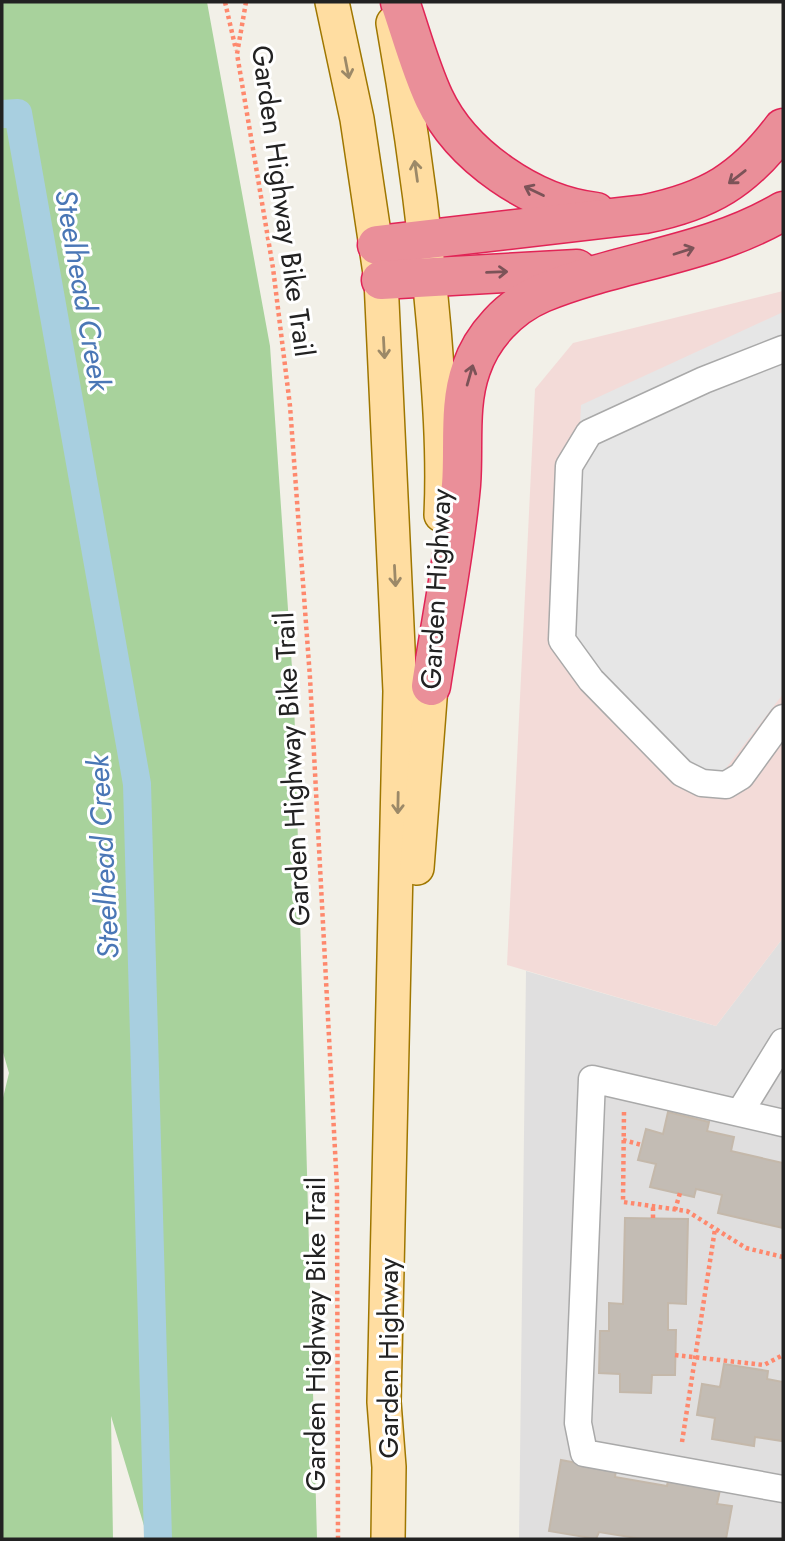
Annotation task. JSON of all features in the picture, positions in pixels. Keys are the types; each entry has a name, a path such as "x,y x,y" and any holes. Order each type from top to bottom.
{"highway":[{"path":"400,2 434,98 474,150 490,165 527,189 557,202 590,211 622,215 682,207 716,192 764,153 783,128"},
{"path":"431,685 461,486 465,395 471,369 483,343 500,321 522,303 541,294 618,267 672,255 725,238 783,211"},
{"path":"379,262 427,257 622,215"},
{"path":"427,257 618,267"}],"main road":[{"name":"Garden Highway","path":"332,2 357,119 379,262 400,691 384,1402 388,1467 388,1539"},
{"name":"Garden Highway","path":"389,2 405,93 427,257 443,478 431,685 390,1177"}],"lane":[{"path":"783,349 704,380 589,433 581,441 569,466 562,640 591,680 618,708 682,772 702,783 726,785 741,776 783,718"},
{"path":"740,1112 783,1043"},
{"path":"783,1123 592,1079 578,1423 584,1453 783,1489"}],"path":[{"path":"225,2 237,54"},
{"name":"Garden Highway Bike Trail","path":"246,2 237,54 273,268 290,406 309,665 337,1188 338,1539"},
{"path":"626,1087 623,1202 687,1211 746,1248 783,1257"},
{"path":"623,1140 642,1145"},
{"path":"675,1210 680,1193"},
{"path":"653,1206 653,1218"},
{"path":"681,1442 715,1229"},
{"path":"675,1355 764,1365 783,1355"}],"shaded area":[{"path":"783,291 783,938 716,1026 507,965 535,389 573,343"},
{"path":"783,312 783,694 703,798 570,636 581,405"},
{"path":"783,938 783,1539 519,1539 526,971 716,1026"}],"green space":[{"path":"2,2 207,2 270,346 294,697 317,1539 148,1539 111,1416 113,1539 2,1539 2,1102 9,1073 2,1049"}],"building":[{"path":"668,1112 709,1122 707,1131 734,1137 731,1151 783,1163 783,1228 718,1213 722,1195 696,1189 694,1197 650,1187 656,1164 638,1160 646,1129 663,1134"},
{"path":"625,1218 688,1219 686,1304 668,1303 668,1330 676,1330 675,1375 652,1375 651,1393 620,1392 620,1374 599,1373 600,1331 609,1331 609,1303 623,1304"},
{"path":"724,1364 768,1371 767,1379 783,1382 782,1441 755,1437 754,1446 712,1439 715,1418 697,1415 702,1384 720,1387"},
{"path":"561,1460 616,1470 615,1477 667,1486 669,1476 721,1485 717,1504 732,1506 726,1539 642,1539 599,1532 596,1539 549,1531"}],"waterway":[{"name":"Steelhead Creek","path":"2,114 18,113 137,784 158,1539"}]}
